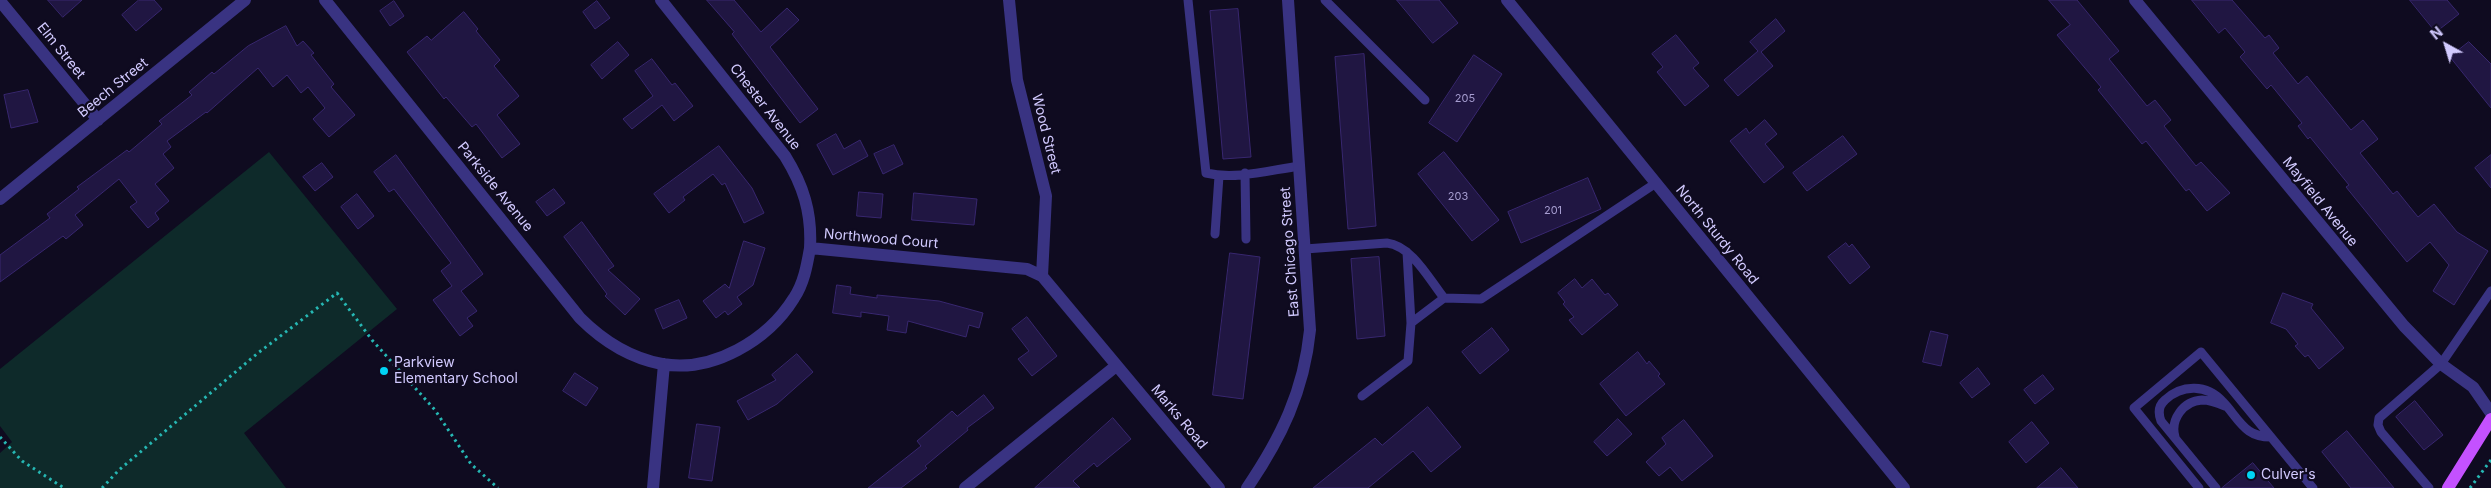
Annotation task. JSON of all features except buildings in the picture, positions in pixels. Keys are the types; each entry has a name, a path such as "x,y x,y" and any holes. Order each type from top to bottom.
{"main road":[{"path":"2448,488 2491,419"}],"street":[{"name":"Elm Street","path":"0,0 98,120"},
{"name":"Beech Street","path":"0,198 245,0"},
{"name":"Parkside Avenue","path":"325,0 580,318 611,343 647,360 664,364"},
{"name":"Chester Avenue","path":"661,0 785,156 797,176 809,210 811,227 810,248"},
{"name":"Wood Street","path":"1009,0 1017,80 1046,196 1042,276"},
{"name":"East Chicago Street","path":"1247,488 1287,422 1304,371 1310,330 1288,0"},
{"name":"North Sturdy Road","path":"1507,0 1904,488"},
{"name":"Mayfield Avenue","path":"2135,0 2404,326 2441,364 2473,387 2491,413"},
{"name":"Northwood Court","path":"664,364 692,363 714,358 737,351 759,337 778,320 795,297 805,273 810,248 1009,266 1026,269 1042,276"},
{"path":"965,488 1116,366 1042,276"},
{"path":"653,488 664,364"},
{"name":"Marks Road","path":"1116,366 1219,488"}],"lane":[{"path":"1188,0 1206,173 1219,176 1300,166"},
{"path":"1325,0 1425,100"},
{"path":"1245,173 1246,239"},
{"path":"1215,234 1219,176"},
{"path":"1411,323 1444,298 1482,298 1656,183"},
{"path":"1306,249 1387,243 1398,244 1407,252 1444,298"},
{"path":"1362,396 1408,361 1411,323 1407,252"},
{"path":"2429,488 2381,432 2378,425 2384,412 2441,364 2491,291"},
{"path":"2199,488 2134,408 2201,352 2313,488"},
{"path":"2216,488 2161,421 2159,414 2163,401 2176,391 2185,388 2204,389 2222,400 2249,431 2257,436 2271,437"},
{"path":"2175,438 2175,420 2179,413 2192,402 2212,401 2228,407"}],"path":[{"path":"102,488 119,470 258,353 337,293 372,340 435,410 471,464 498,488"},
{"path":"0,437 22,461 64,488"},
{"path":"2470,488 2491,460"}],"green space":[{"path":"269,152 397,309 244,433 286,488 0,488 0,453 12,442 0,426 0,369"}],"place":[{"name":"Parkview Elementary School","path":"384,371"},
{"name":"Culver's","path":"2251,475"}]}
